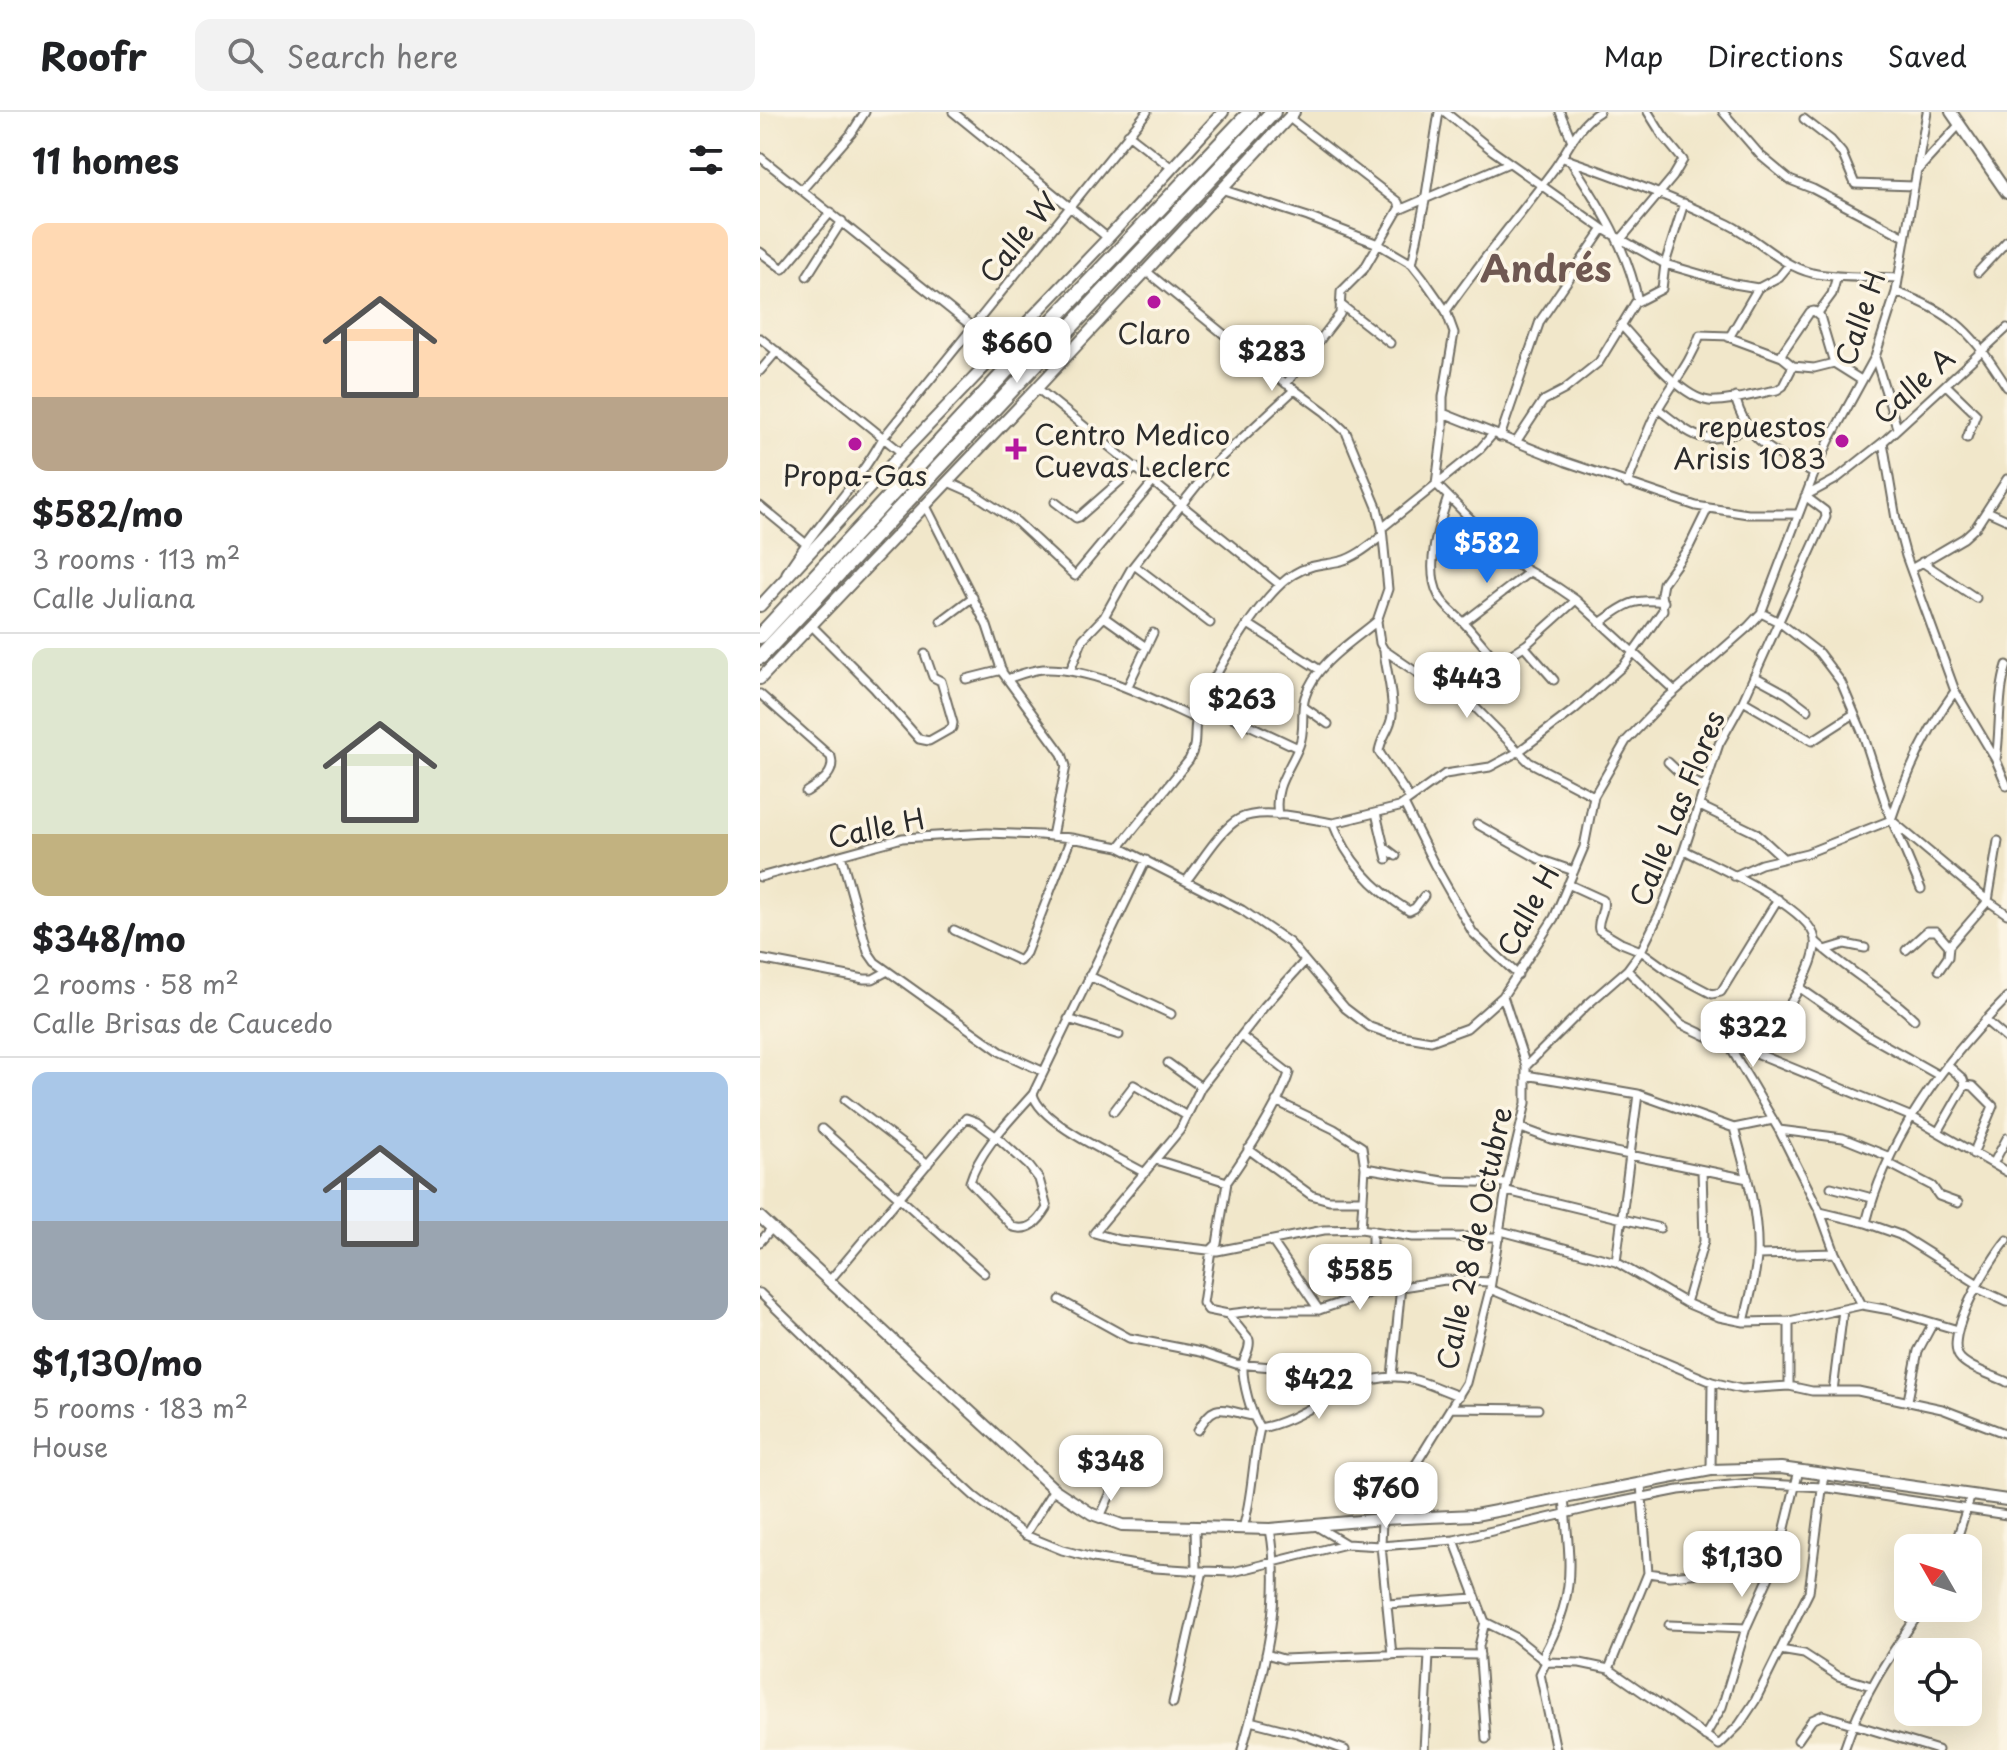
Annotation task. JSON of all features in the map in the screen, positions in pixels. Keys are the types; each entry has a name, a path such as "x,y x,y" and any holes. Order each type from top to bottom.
{"highway":[{"path":"760,636 1251,112"},
{"path":"760,657 1251,135 1283,113"}],"street":[{"path":"802,190 851,134 865,112"},
{"path":"953,112 1108,238"},
{"name":"Calle W","path":"781,582 805,543 858,477 883,438 1147,112"},
{"path":"760,606 1223,112"},
{"path":"1412,264 1442,112 1603,229 1665,264 1758,288"},
{"path":"1560,112 1572,141"},
{"path":"1446,311 1491,248 1566,159 1572,141 1588,120 1599,112"},
{"path":"1619,236 1661,193 1683,160 1648,112"},
{"path":"1723,112 1761,156 1790,180 1905,237"},
{"name":"Calle H","path":"760,877 902,838 987,833 1071,838 1119,847 1254,918 1290,943 1345,1008 1370,1027 1431,1041 1467,1028 1503,996 1554,918 1584,847 1594,796 1626,741 1675,691 1761,613 1814,474 1875,357 1896,292 1927,112"},
{"path":"1951,112 2007,193"},
{"path":"760,679 1224,190 1283,113 1398,202 1399,210 1364,269 1341,292 1340,314 1286,384"},
{"path":"1804,119 1842,153 1855,184 1914,186"},
{"path":"1916,171 1959,125"},
{"path":"1128,134 1172,168"},
{"path":"760,157 1000,349"},
{"path":"1566,159 1684,203 1748,234 1789,265 1837,276 1898,278"},
{"path":"1566,159 1619,236 1638,301"},
{"path":"1399,210 1509,163"},
{"path":"1224,190 1378,244 1412,264 1446,311 1454,333 1443,397 1436,484 1528,573 1576,600 1675,691"},
{"path":"1516,442 1543,401 1564,390 1599,362 1638,301 1662,289 1665,264 1684,203"},
{"path":"760,252 783,269 831,212"},
{"path":"807,276 842,221"},
{"path":"1119,847 1189,760 1197,744 1196,719 1202,703 1248,624 1279,584 1318,563 1341,561 1364,550 1436,484 1497,436 1540,321 1603,229"},
{"path":"1978,272 2007,241"},
{"path":"1728,337 1758,288 1779,277 1789,265"},
{"path":"1146,271 1325,412 1346,432 1377,507 1388,589 1377,621 1392,715 1379,752 1407,802 1434,864 1473,933 1518,975"},
{"path":"1818,313 1832,294 1837,276"},
{"path":"1896,292 1930,304 1953,318 1984,351 2007,387"},
{"path":"1340,304 1390,343"},
{"path":"1782,357 1810,312 1818,313"},
{"path":"1818,313 1834,363 1861,380"},
{"path":"1621,325 1676,381 1701,399 1713,401 1777,390 1783,386 1793,366"},
{"name":"Calle A","path":"1805,496 1835,480 1883,442 2007,328"},
{"path":"1627,484 1658,409 1689,364 1700,335 1728,337 1782,357 1793,366 1814,368 1834,363"},
{"path":"760,338 902,453"},
{"path":"760,371 777,351"},
{"path":"1875,357 1897,428"},
{"path":"1946,385 1976,414 1967,438"},
{"path":"1037,388 1279,584"},
{"path":"1070,671 1083,639 1104,617 1134,565 1182,504 1214,464 1294,390"},
{"path":"1735,397 1747,428 1774,451 1814,474"},
{"path":"1658,409 1701,438 1715,440 1747,428"},
{"path":"1443,413 1627,484 1708,508 1748,514 1798,514"},
{"path":"1883,442 1896,519 1911,569 1955,691 2000,764 2007,786"},
{"path":"1055,502 1076,518 1079,517 1136,467"},
{"path":"1911,569 1964,538 1976,527 2007,479"},
{"path":"948,482 973,493 1017,522 1075,576 1154,481"},
{"name":"Calle Las Flores","path":"1526,1066 1627,970 1641,951 1661,911 1719,744 1743,701 1826,517 1825,511 1805,496"},
{"path":"1448,497 1435,535 1434,578 1437,594 1447,609 1464,622 1498,663"},
{"path":"925,504 987,626 1002,670 1062,754 1066,766 1052,836"},
{"path":"760,506 805,543"},
{"path":"1186,881 1238,819 1250,815 1278,815 1333,823 1376,813 1407,802 1445,774 1490,767 1518,752 1575,709 1633,654 1663,610 1663,583 1689,547 1708,508"},
{"path":"1987,511 2007,520"},
{"path":"1922,562 1976,598"},
{"path":"1134,565 1210,623"},
{"path":"1464,622 1528,573"},
{"path":"941,621 973,597"},
{"path":"1600,623 1634,601 1648,599 1664,602"},
{"path":"1464,696 1498,663 1524,646 1576,600"},
{"path":"1761,613 1779,622 1819,653 1841,682 1891,820 1921,889"},
{"path":"1104,617 1146,647"},
{"path":"1278,815 1277,792 1303,734 1304,699 1320,670 1377,621"},
{"path":"1248,624 1320,670"},
{"path":"811,625 874,688 919,739 929,741 952,728 953,723 941,681 933,677 925,654"},
{"path":"1127,688 1153,633"},
{"path":"1524,646 1554,680"},
{"path":"1384,650 1416,672 1464,696 1529,762 1594,796"},
{"path":"2000,764 2000,686 2007,665"},
{"path":"1007,679 1043,669 1070,671 1127,688 1196,719"},
{"path":"966,679 1002,670"},
{"path":"1754,676 1808,710"},
{"path":"1891,820 1899,794 1919,752 1955,691"},
{"path":"760,694 831,757 833,763 828,776 806,792"},
{"path":"1743,701 1812,741 1854,714"},
{"path":"1202,703 1260,733 1276,736 1298,748"},
{"path":"1304,707 1328,724"},
{"path":"1668,762 1686,779 1704,786"},
{"path":"1700,806 1756,833 1782,857"},
{"path":"1376,813 1387,859"},
{"path":"1734,876 1782,857 1807,853 1891,820"},
{"path":"1891,820 2007,914"},
{"path":"1333,823 1348,853 1371,882 1409,911 1424,896"},
{"path":"1477,824 1539,859 1574,871"},
{"path":"954,930 1020,961 1026,953 1071,838"},
{"path":"1939,970 1948,957 1949,946 1988,901 1998,841"},
{"path":"1384,847 1396,856"},
{"path":"1684,850 1778,899 1811,929 1815,941 1825,950 1896,1002 1914,1019"},
{"path":"841,855 868,952 886,972 1001,1052 1042,1071"},
{"path":"830,1280 966,1118 997,1137 1039,1179 1047,1208 1038,1223 1022,1229 1013,1227 970,1182 973,1172 997,1137 1033,1094 1146,860"},
{"path":"1568,884 1603,900 1599,930 1641,951 1670,972 1717,995 1778,899"},
{"path":"1906,950 1931,930 1936,931 1949,946"},
{"path":"1756,1053 1800,988 1815,941"},
{"path":"1825,950 1845,944 1865,948"},
{"path":"760,959 864,979 873,979 886,972"},
{"path":"1304,962 1201,1087 1180,1130 1094,1233 1119,1240 1211,1250 1324,1230 1361,1229 1413,1237 1500,1234 1616,1262 1686,1303 1719,1317 1744,1322 1789,1321 1862,1305 1958,1330"},
{"path":"1627,970 1681,1024 1730,1047 1756,1053 1912,1117 2007,1172"},
{"path":"1089,976 1171,1014"},
{"path":"1800,988 1869,1036 1938,1075"},
{"name":"Calle 28 de Octubre","path":"1382,1519 1466,1383 1491,1286 1507,1187 1526,1103 1526,1066 1503,996"},
{"path":"1866,1223 1872,1198 1889,1160 1938,1075 2007,998"},
{"path":"1068,1019 1119,1035"},
{"path":"1985,1020 2007,1039"},
{"path":"1241,1036 1289,1073 1285,1088 1227,1182 1217,1244 1211,1250 1203,1303 1208,1310 1228,1314 1262,1310 1319,1310 1372,1292 1445,1280 1491,1286 1712,1382 1741,1389 1789,1386 1812,1391 1858,1391 1942,1409 2007,1434"},
{"path":"1730,1047 1779,1130 1862,1305"},
{"path":"1168,1063 1201,1087"},
{"path":"1938,1132 1965,1085 1963,1079 1947,1065"},
{"path":"1526,1075 1638,1094 1734,1128 1773,1120"},
{"path":"1114,1111 1134,1085 1187,1116"},
{"path":"1965,1085 1973,1086 1993,1106 1973,1154"},
{"path":"1033,1094 1036,1104 1057,1123 1145,1173"},
{"path":"1616,1262 1638,1094"},
{"path":"845,1100 928,1164"},
{"path":"1276,1101 1355,1140 1362,1147 1365,1168 1361,1229"},
{"path":"1521,1128 1551,1139 1748,1179"},
{"path":"1734,1128 1748,1179 1757,1238 1757,1255 1744,1322"},
{"path":"822,1129 984,1273"},
{"path":"1779,1130 1843,1138 1889,1160 1932,1186 1939,1196 1958,1203"},
{"path":"1993,1164 2007,1138"},
{"path":"1248,1149 1304,1192 1329,1200 1363,1200"},
{"path":"1156,1160 1227,1182"},
{"path":"1365,1168 1443,1181 1507,1187 1660,1228"},
{"path":"1686,1303 1704,1241 1702,1170"},
{"path":"1831,1187 1872,1198"},
{"path":"1820,1212 1900,1235 2007,1302"},
{"path":"760,1217 1054,1489 1100,1517 1122,1525 1270,1529 1475,1515 1710,1470 1781,1468 2007,1500"},
{"path":"760,1242 772,1228"},
{"path":"1372,1230 1372,1292"},
{"path":"2007,1240 1977,1286 1958,1330 1958,1356 2007,1382"},
{"path":"1272,1241 1319,1310"},
{"path":"1757,1255 1835,1253"},
{"path":"1392,1376 1401,1286"},
{"path":"760,1293 974,1496 1025,1535 1093,1558 1155,1568 1233,1572 1346,1544 1381,1546 1454,1540 1642,1497 1751,1483 1822,1487 2007,1515"},
{"path":"1060,1300 1129,1338 1201,1352 1243,1365 1285,1368 1307,1362 1317,1366 1341,1392"},
{"path":"1833,1391 1843,1310"},
{"path":"1228,1314 1251,1345 1243,1365 1252,1416 1260,1428 1253,1459 1250,1505 1243,1528"},
{"path":"1789,1321 1789,1386"},
{"path":"1908,1400 1918,1351 1933,1323"},
{"path":"1260,1428 1295,1418 1341,1392 1392,1376 1414,1379 1459,1396"},
{"path":"1709,1486 1712,1382"},
{"path":"1198,1430 1206,1415 1216,1408 1252,1416"},
{"path":"1451,1408 1538,1409"},
{"path":"1100,1517 1132,1446"},
{"path":"1705,1736 1722,1707 1746,1628 1778,1557 1799,1470"},
{"path":"1485,1622 1515,1637 1546,1662 1580,1663 1609,1669 1721,1748 1755,1701 1809,1592 1824,1474"},
{"path":"1609,1669 1648,1573 1641,1484"},
{"path":"1025,1535 1054,1489"},
{"path":"1958,1534 1971,1495"},
{"path":"1556,1750 1540,1674 1546,1662 1544,1654 1567,1602 1571,1573 1564,1498"},
{"path":"1475,1515 1479,1533"},
{"path":"1382,1519 1381,1546 1392,1655"},
{"path":"1316,1526 1346,1544"},
{"path":"1173,1703 1199,1571 1195,1527"},
{"path":"1242,1750 1266,1654 1276,1592 1276,1561 1270,1529"},
{"path":"1454,1540 1485,1622 1480,1655 1486,1739"},
{"path":"1648,1573 1669,1576 1713,1572 1770,1574"},
{"path":"1387,1604 1475,1598"},
{"path":"1844,1750 1871,1686 1914,1622"},
{"path":"1669,1625 1746,1628"},
{"path":"1780,1650 1804,1654 1838,1676 1871,1686"},
{"path":"1266,1654 1283,1659 1480,1655"},
{"path":"1424,1750 1429,1655"},
{"path":"1798,1740 1817,1717 1823,1715 1938,1750"},
{"path":"1250,1721 1345,1750"}],"place":[{"name":"Claro","path":"1154,302"},
{"name":"repuestos Arisis 1083","path":"1842,441"},
{"name":"Propa-Gas","path":"855,444"},
{"name":"Centro Medico Cuevas Leclerc","path":"1016,449"}],"district":[{"name":"Andrés","path":"1546,267"}]}
